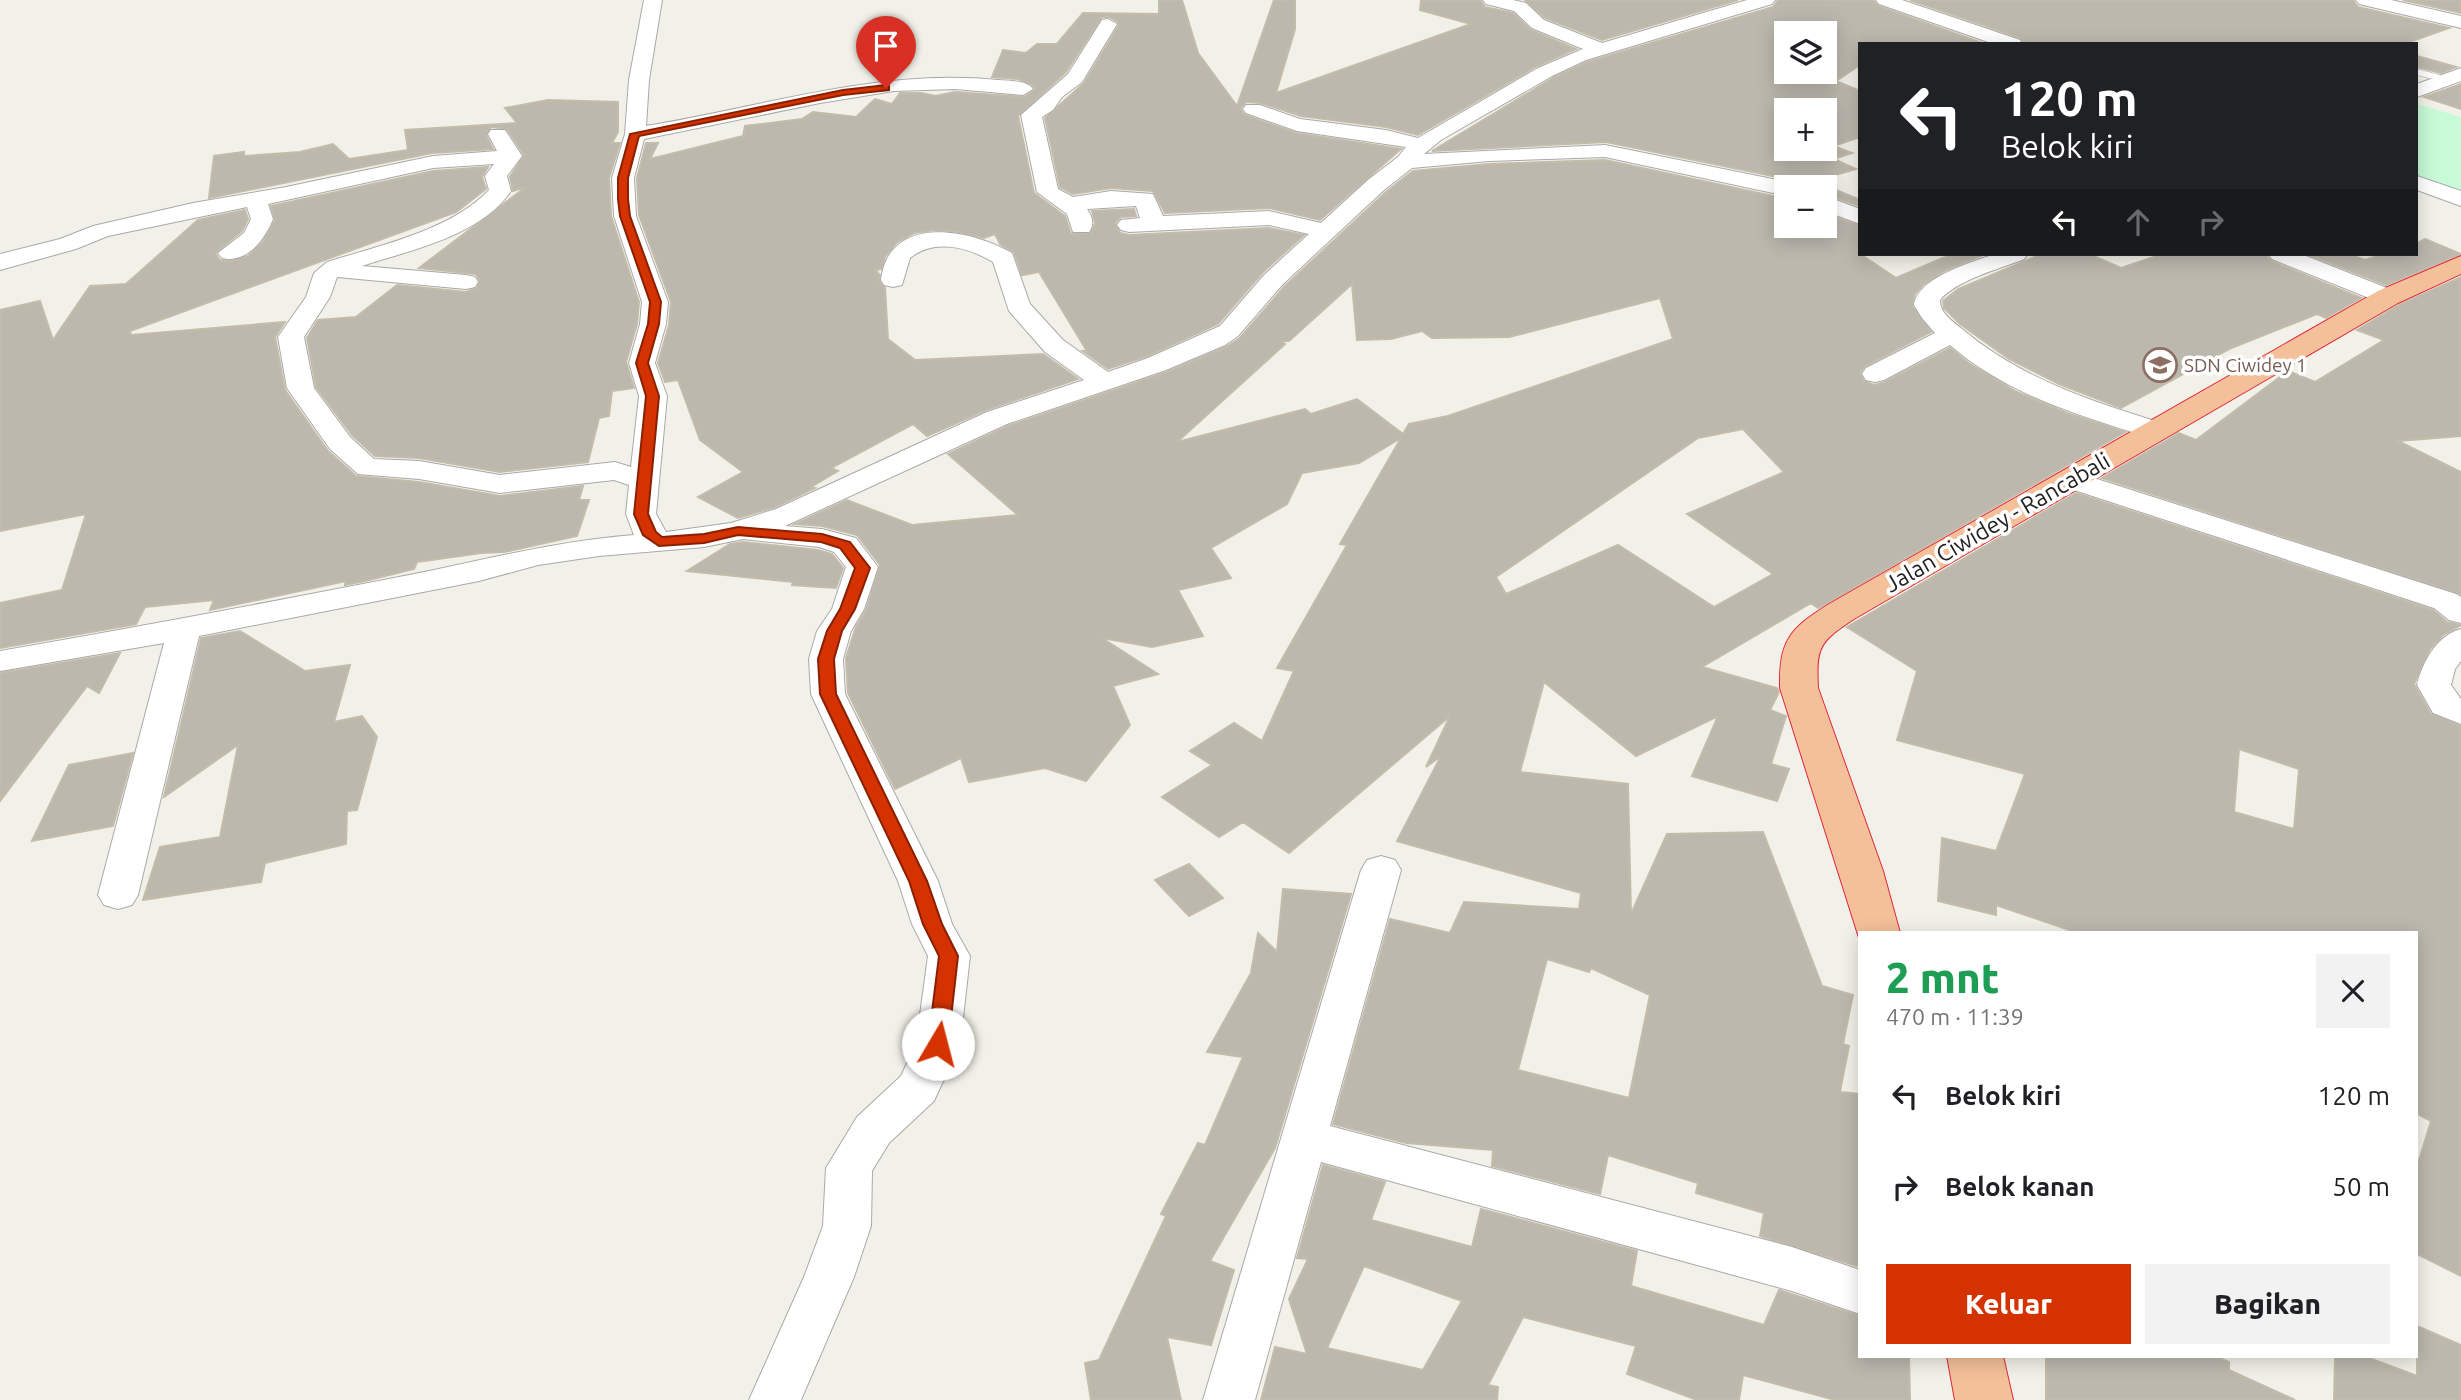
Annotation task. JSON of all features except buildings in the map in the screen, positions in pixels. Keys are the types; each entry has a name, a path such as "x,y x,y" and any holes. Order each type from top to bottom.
{"highway":[{"name":"Jalan Ciwidey - Rancabali","path":"1877,931 1861,871 1799,688 1800,650 1812,634 1837,614 2388,297 2459,266"},
{"path":"1975,1358 1984,1400"}],"street":[{"path":"653,0 639,80 635,134 623,178 625,216 655,302 653,324 642,363 653,396 641,514 650,535 659,542"},
{"path":"1492,0 1520,7 1538,24 1600,48"},
{"path":"0,661 184,629 479,571 537,556 704,538 738,531 788,515 997,418 1104,383 1201,347 1229,331 1315,229 1414,154 1545,72 1600,48 1766,0"},
{"path":"1885,0 2007,42"},
{"path":"2366,0 2461,22"},
{"path":"1081,227 1081,215 1076,208 1059,202 1048,192 1031,115 1046,106 1055,93 1075,78 1108,24"},
{"path":"2418,91 2454,77"},
{"path":"635,134 843,93 962,82 1023,89"},
{"path":"1253,109 1297,125 1398,138 1414,154 1605,152 1774,186"},
{"path":"0,263 68,244 101,231 505,145 496,176 500,191 494,201 425,236 336,267 326,273 318,297 291,337 297,380 304,398 360,466 419,470 500,484 608,471 625,472 645,480"},
{"path":"2418,183 2461,199"},
{"path":"1068,205 1111,198 1113,201 1145,199 1154,224"},
{"path":"230,253 254,237 261,219 256,200"},
{"path":"1837,208 1858,216"},
{"path":"1129,225 1269,218 1315,229"},
{"path":"892,280 895,262 903,251 919,244 936,240 965,240 994,251 1004,258 1018,306 1054,346 1104,383"},
{"path":"2010,256 1939,286 1928,297 1927,303 1932,315 1952,334 1997,366 2039,389 2090,411 2155,430"},
{"path":"2285,256 2388,297"},
{"path":"326,273 368,272 466,282"},
{"path":"1875,374 1952,334"},
{"path":"2072,480 2445,601 2461,613"},
{"path":"738,531 822,538 845,545 862,568 848,609 834,631 826,659 828,694 918,881 932,924 949,956 938,1044 918,1088 873,1130 849,1168 847,1226 829,1277 775,1400"},
{"path":"118,895 184,629"},
{"path":"2461,639 2438,667 2434,685 2445,705 2461,713"},
{"path":"1229,1400 1381,870"},
{"path":"1303,1138 1792,1269 1858,1291"}],"lane":[{"path":"2418,72 2454,77"}],"green space":[{"path":"2418,104 2461,117 2461,194 2418,178"}],"place":[{"name":"SDN Ciwidey 1","path":"2160,365"}],"route":[{"path":"886,88 843,93 635,134 626,159 623,199 625,216 655,302 653,324 642,363 653,396 641,514 650,535 659,542 704,538 738,531 822,538 845,545 862,568 848,609 834,631 826,659 828,694 918,881 932,924 949,956 938,1044"}]}
